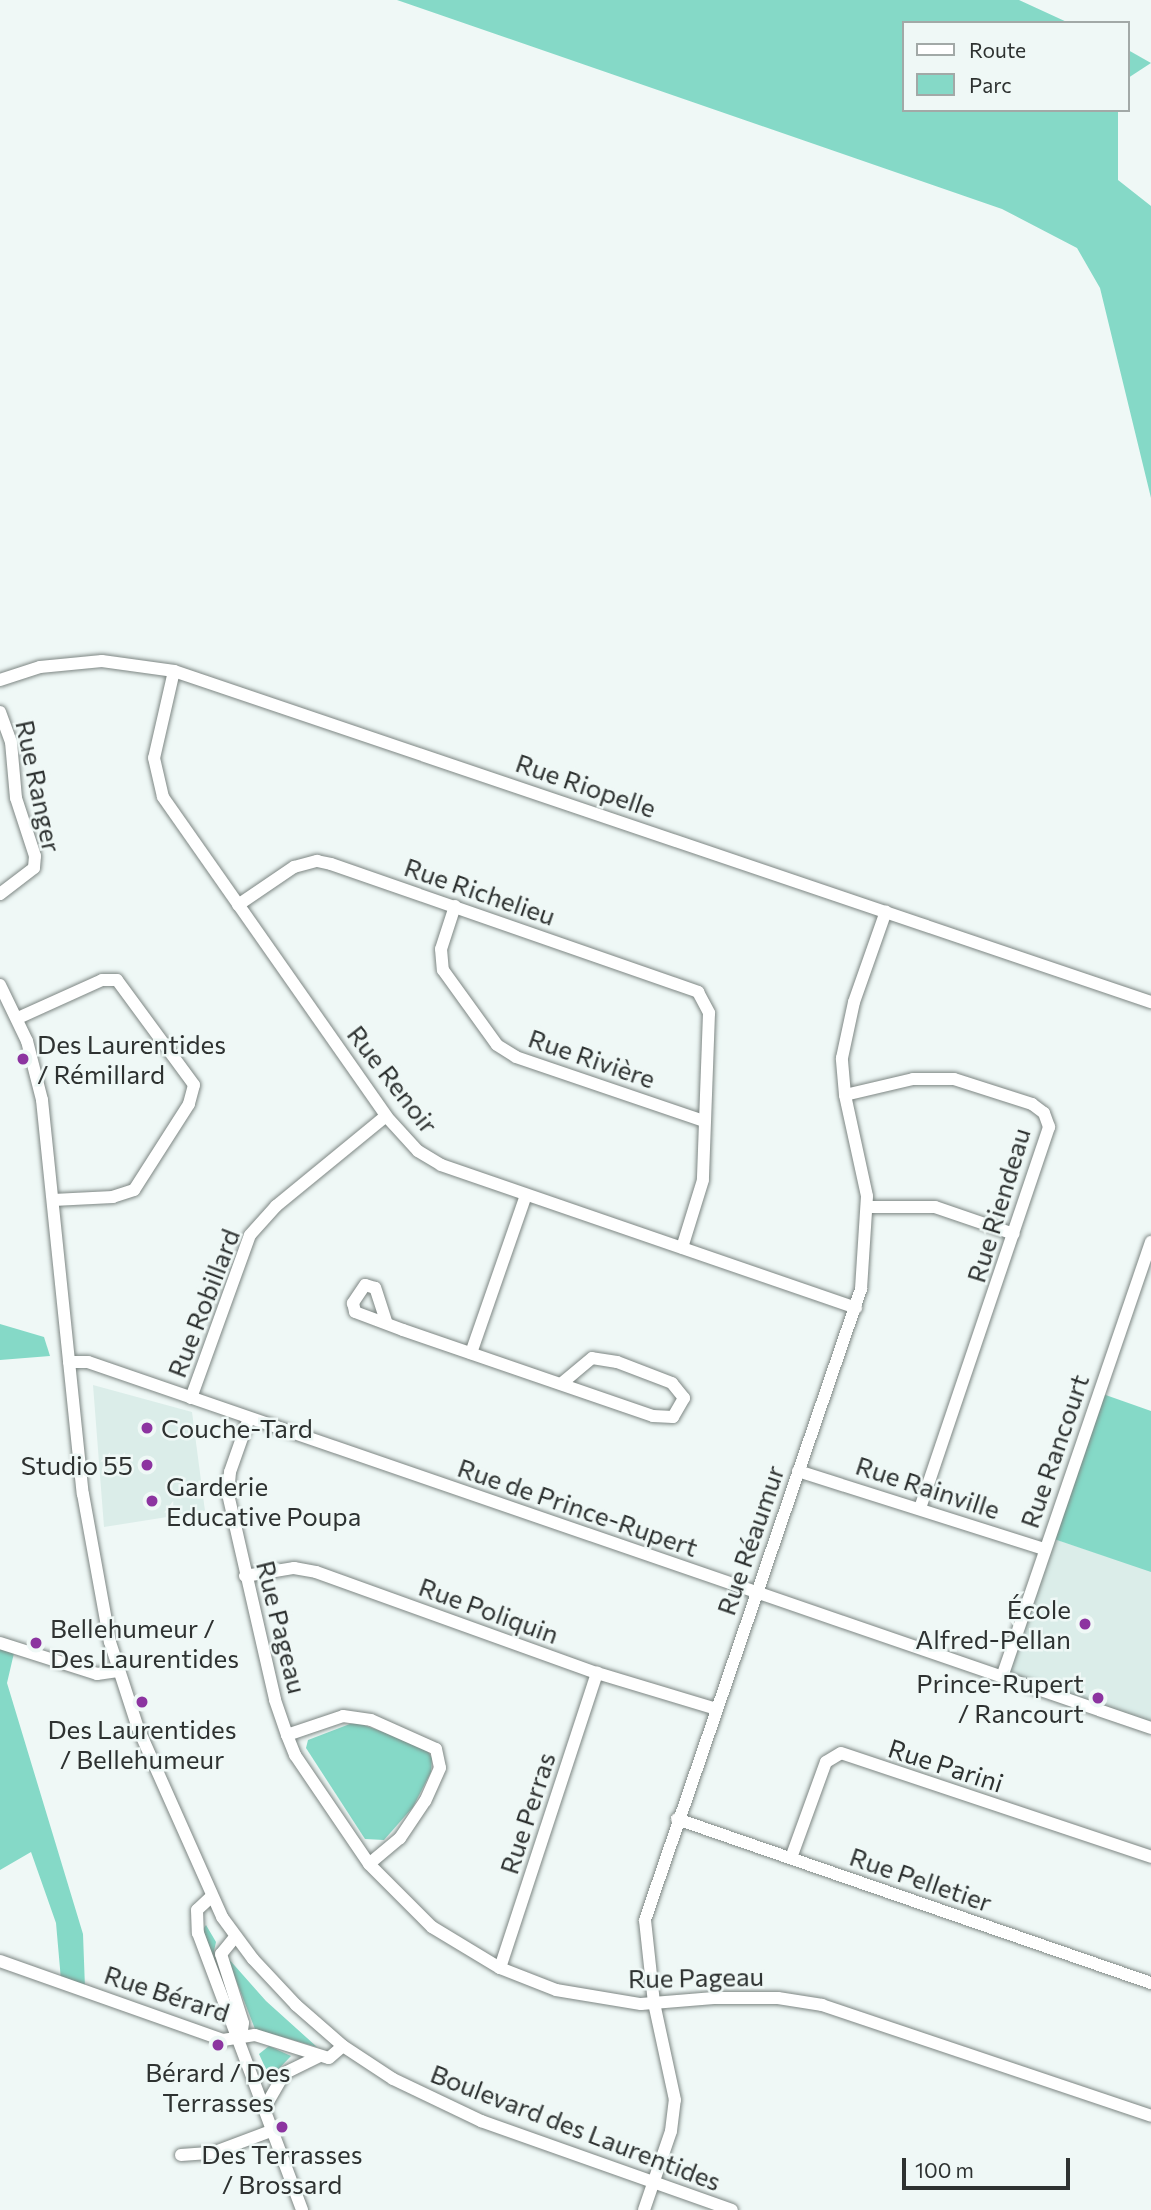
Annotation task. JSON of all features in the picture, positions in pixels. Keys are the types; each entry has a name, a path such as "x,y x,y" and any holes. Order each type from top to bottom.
{"street":[{"name":"Rue Riopelle","path":"0,680 40,667 102,661 174,671 1151,1002"},
{"name":"Rue Renoir","path":"174,671 155,751 157,783 238,905 386,1116 428,1158 526,1195 856,1308"},
{"name":"Rue Ranger","path":"0,712 11,742 16,798 35,856 34,868 0,894"},
{"name":"Rue Richelieu","path":"238,905 294,867 317,861 690,987 708,1005 704,1121"},
{"name":"Rue Rivière","path":"455,906 441,949 443,970 497,1045 516,1057 704,1121"},
{"name":"Rue Réaumur","path":"644,2210 671,2131 675,2099 654,2003 645,1920 677,1819 856,1308 864,1275 868,1207 845,1096 846,1032 886,911"},
{"path":"18,1018 102,980 117,980 194,1086 189,1104 134,1190 113,1197 53,1200"},
{"name":"Boulevard des Laurentides","path":"0,985 18,1018 40,1088 91,1553 117,1671 211,1897 235,1937 296,2006 343,2046 393,2079 453,2109 732,2210"},
{"name":"Rue Riendeau","path":"845,1096 941,1077 980,1086 1044,1113 1049,1127 922,1506"},
{"name":"Rue Robillard","path":"191,1398 250,1235 276,1206 386,1116"},
{"path":"682,1248 701,1191 704,1121"},
{"path":"471,1353 526,1195"},
{"path":"868,1207 935,1207 1014,1234"},
{"name":"Rue Rancourt","path":"1002,1677 1151,1242"},
{"path":"386,1321 471,1353 561,1384 666,1419 673,1417 684,1398 672,1383 617,1362 592,1358 561,1384"},
{"name":"Rue de Prince-Rupert","path":"69,1362 88,1363 1151,1728"},
{"name":"Rue Pageau","path":"249,1418 230,1472 228,1494 245,1576 287,1735 295,1755 369,1864 432,1927 500,1968 555,1990 604,2000 654,2003 778,1998 822,2006 1151,2116"},
{"name":"Rue Rainville","path":"798,1471 922,1506 1044,1549"},
{"name":"Rue Poliquin","path":"245,1576 294,1568 316,1572 597,1674 716,1709"},
{"path":"0,1643 97,1674 117,1671"},
{"name":"Rue Perras","path":"500,1968 597,1674"},
{"path":"287,1735 343,1716 371,1720 436,1749 440,1768 425,1801 400,1838 369,1864"},
{"name":"Rue Parini","path":"791,1858 826,1762 841,1753 1151,1857"},
{"name":"Rue Pelletier","path":"677,1819 1151,1983"},
{"path":"211,1897 197,1910 197,1927 231,2027 241,2038 302,2210"},
{"path":"235,1937 221,1954 243,2023 241,2038"},
{"name":"Rue Bérard","path":"0,1961 220,2039 255,2035 320,2056"},
{"path":"265,2107 288,2070 320,2056 331,2057 343,2046"},
{"path":"181,2155 212,2153 274,2130"}],"shaded area":[{"path":"93,1385 192,1412 205,1511 104,1527"},
{"name":"École Alfred-Pellan","path":"1048,1537 1151,1571 1151,1728 1002,1676"}],"green space":[{"path":"397,0 1019,0 1065,21 902,21 902,112 1118,112 1118,180 1151,206 1151,498 1100,288 1077,248 1002,209"},
{"path":"1130,51 1151,63 1130,77"},
{"path":"0,1324 44,1337 50,1356 0,1360"},
{"path":"1100,1393 1151,1411 1151,1572 1048,1537"},
{"path":"0,1648 14,1653 7,1683 83,1934 85,1988 61,1980 56,1923 31,1852 0,1870"},
{"path":"355,1722 425,1747 432,1758 431,1772 413,1807 384,1840 365,1839 306,1748 308,1740"},
{"path":"206,1925 216,1942 214,1951 234,2015 203,1929"},
{"path":"227,1957 266,2001 317,2047 255,2029"},
{"path":"269,2046 291,2056 270,2078 259,2054"}],"place":[{"name":"Des Laurentides / Rémillard","path":"23,1059"},
{"name":"Couche-Tard","path":"147,1428"},
{"name":"Studio 55","path":"147,1465"},
{"name":"Garderie Educative Poupa","path":"152,1501"},
{"name":"École Alfred-Pellan","path":"1085,1624"},
{"name":"Bellehumeur / Des Laurentides","path":"36,1643"},
{"name":"Prince-Rupert / Rancourt","path":"1098,1698"},
{"name":"Des Laurentides / Bellehumeur","path":"142,1702"},
{"name":"Bérard / Des Terrasses","path":"218,2045"},
{"name":"Des Terrasses / Brossard","path":"282,2127"}]}
